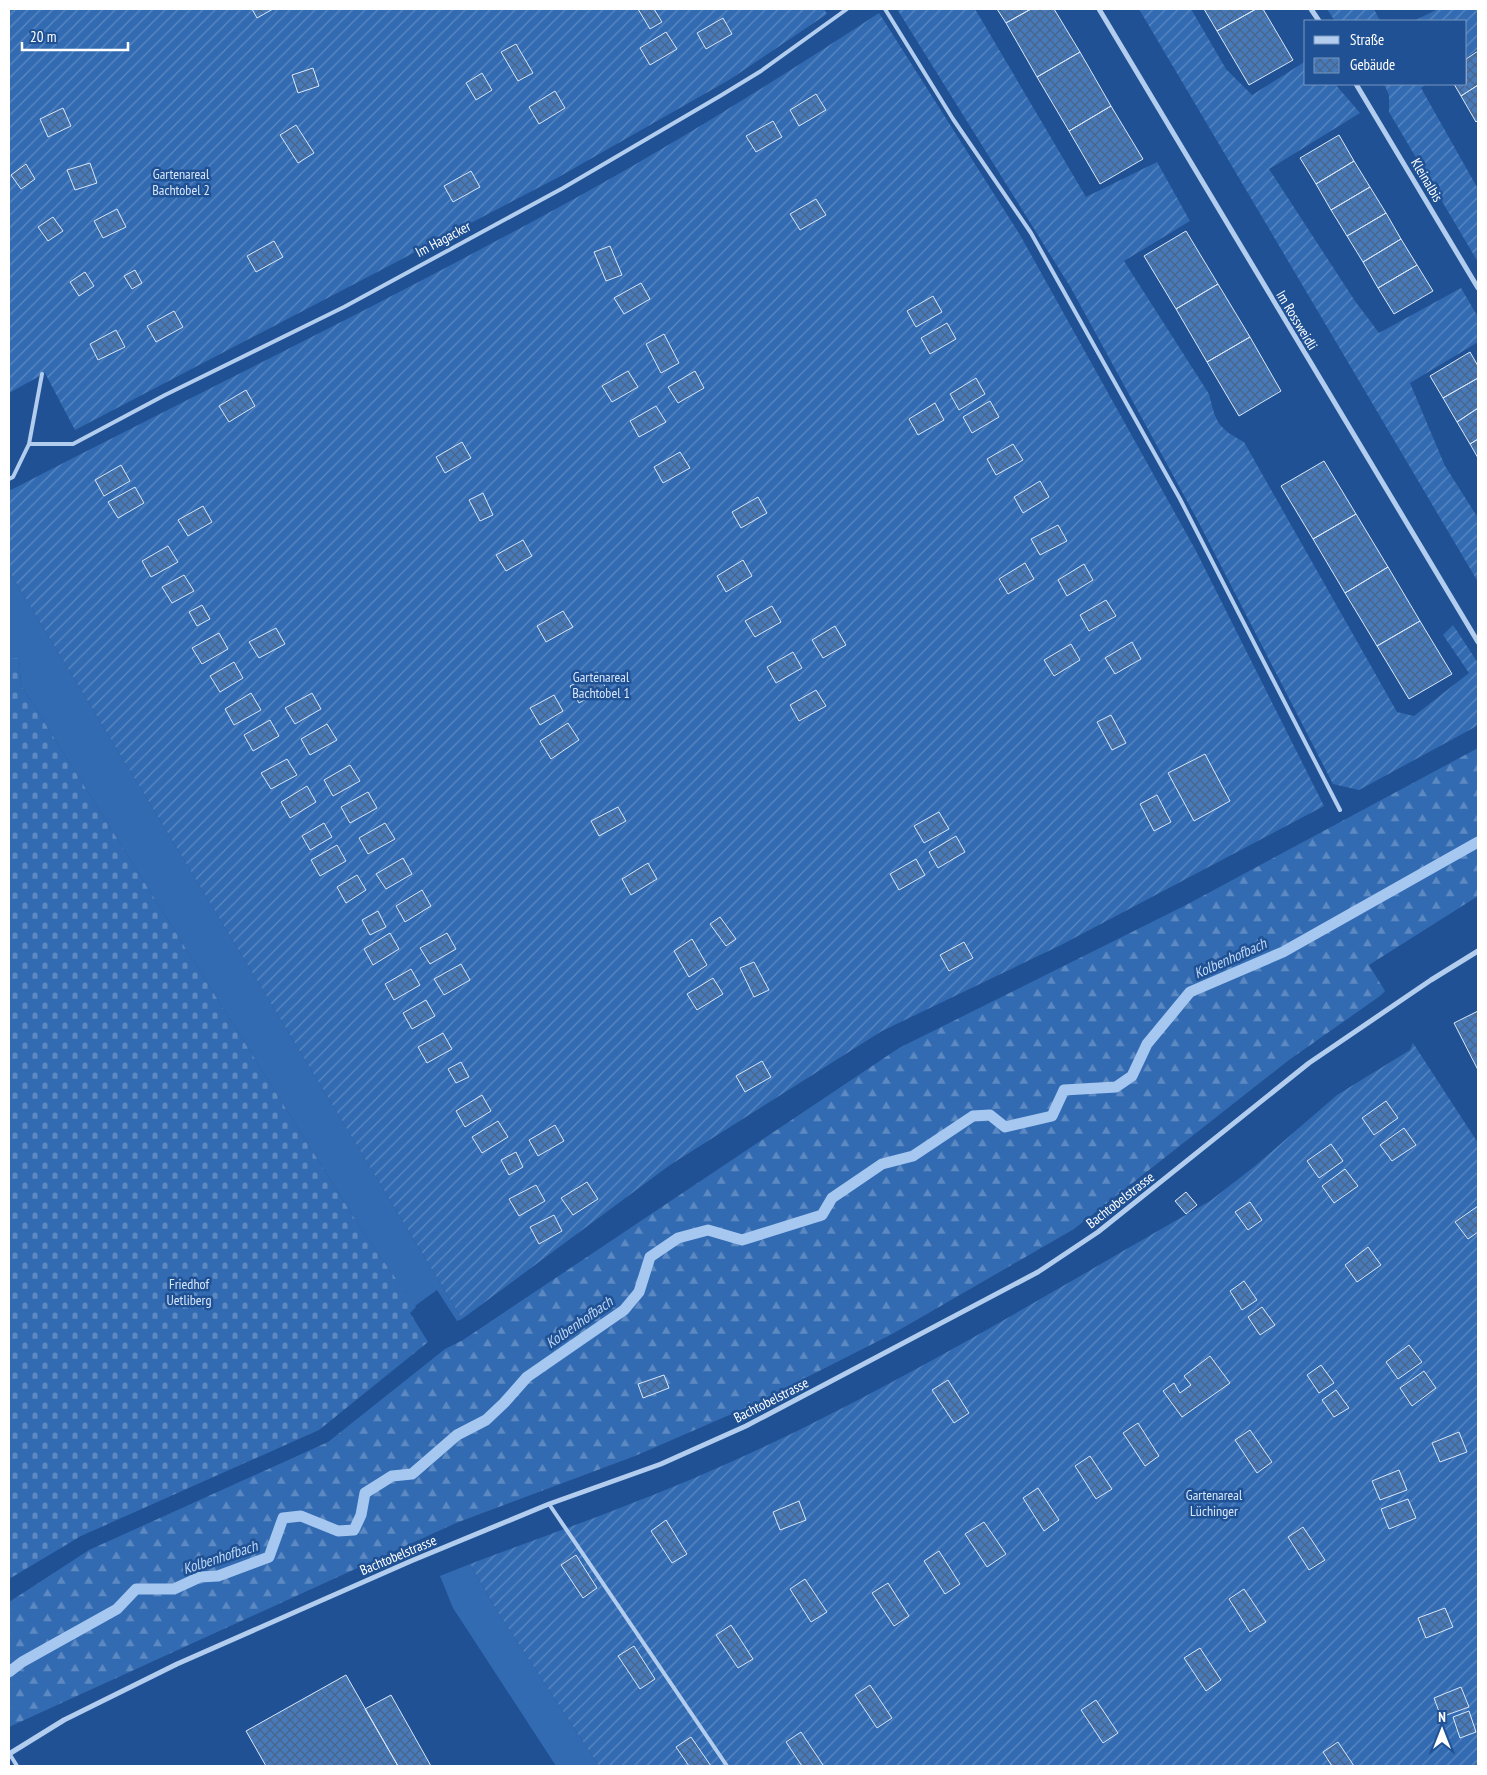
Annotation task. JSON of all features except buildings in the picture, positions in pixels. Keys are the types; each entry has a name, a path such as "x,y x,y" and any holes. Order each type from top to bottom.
{"street":[{"name":"Im Rossweidli","path":"1099,9 1478,642"},
{"path":"1312,9 1318,20"},
{"name":"Kleinalbis","path":"1357,85 1478,288"},
{"name":"Bachtobelstrasse","path":"9,1754 64,1720 177,1664 394,1569 549,1504 662,1464 746,1426 1038,1272 1098,1232 1309,1062 1431,980 1478,951"}],"lane":[{"name":"Im Hagacker","path":"29,444 73,444 114,424 165,395 344,307 563,188 720,96 760,71 848,9"},
{"path":"885,9 953,119 1031,232 1180,499 1340,810"},
{"path":"9,480 29,444 42,374"},
{"path":"549,1504 727,1766"},
{"path":"9,1754 17,1766"}],"green space":[{"name":"Gartenareal Bachtobel 2","path":"9,9 824,9 827,14 729,80 557,178 75,430 45,373 9,393"},
{"path":"897,9 975,9 1086,197 1157,162 1190,221 1124,261 1209,394 1219,424 1244,442 1397,712 1414,716 1469,673 1443,635 1453,625 1478,663 1478,724 1475,727 1359,790 1333,784 1198,521 1071,288"},
{"path":"1139,9 1191,9 1226,69 1252,95 1304,62 1304,85 1336,85 1360,113 1269,169 1355,301 1379,333 1461,288 1478,317 1478,342 1410,383 1445,466 1478,518 1478,582"},
{"path":"1327,9 1374,9 1380,20 1334,20"},
{"path":"1438,9 1478,9 1478,49 1467,57 1467,20 1416,20"},
{"name":"Gartenareal Bachtobel 1","path":"879,13 1020,235 1195,549 1324,806 1061,945 882,1031 670,1165 462,1319 9,571 9,491 348,318 550,212 717,116"},
{"path":"1384,85 1426,85 1421,88 1478,189 1478,262 1389,112 1389,95"},
{"path":"9,571 462,1319 457,1321 437,1290 415,1306 363,1232 21,685 19,659 9,659"},
{"name":"Friedhof Uetliberg","path":"19,658 21,685 363,1232 416,1307 410,1313 428,1342 319,1430 81,1536 9,1579 9,659"},
{"path":"1478,748 1478,896 1369,965 1385,991 1380,996 1289,1060 1074,1229 894,1333 750,1406 635,1456 456,1523 9,1727 9,1602 89,1550 328,1442 445,1349 463,1340 899,1048 1186,905"},
{"name":"Gartenareal Lüchinger","path":"1413,1043 1478,1143 1478,1766 599,1766 497,1611 470,1564 602,1515 733,1461 855,1402 975,1337 1210,1201 1255,1166 1337,1095 1410,1050"},
{"path":"470,1564 497,1611 599,1766 556,1766 453,1608 440,1576"}],"waterway":[{"name":"Kolbenhofbach","path":"9,1672 22,1662 117,1609 136,1589 174,1589 200,1577 218,1576 269,1557 283,1518 301,1516 338,1531 354,1530 361,1515 365,1493 392,1476 412,1474 457,1435 486,1420 527,1377 624,1310 639,1292 650,1257 678,1238 708,1230 742,1240 822,1215 832,1198 882,1164 913,1156 973,1116 990,1115 1005,1127 1052,1116 1064,1090 1116,1087 1132,1076 1147,1044 1190,992 1283,952 1478,842"}]}
